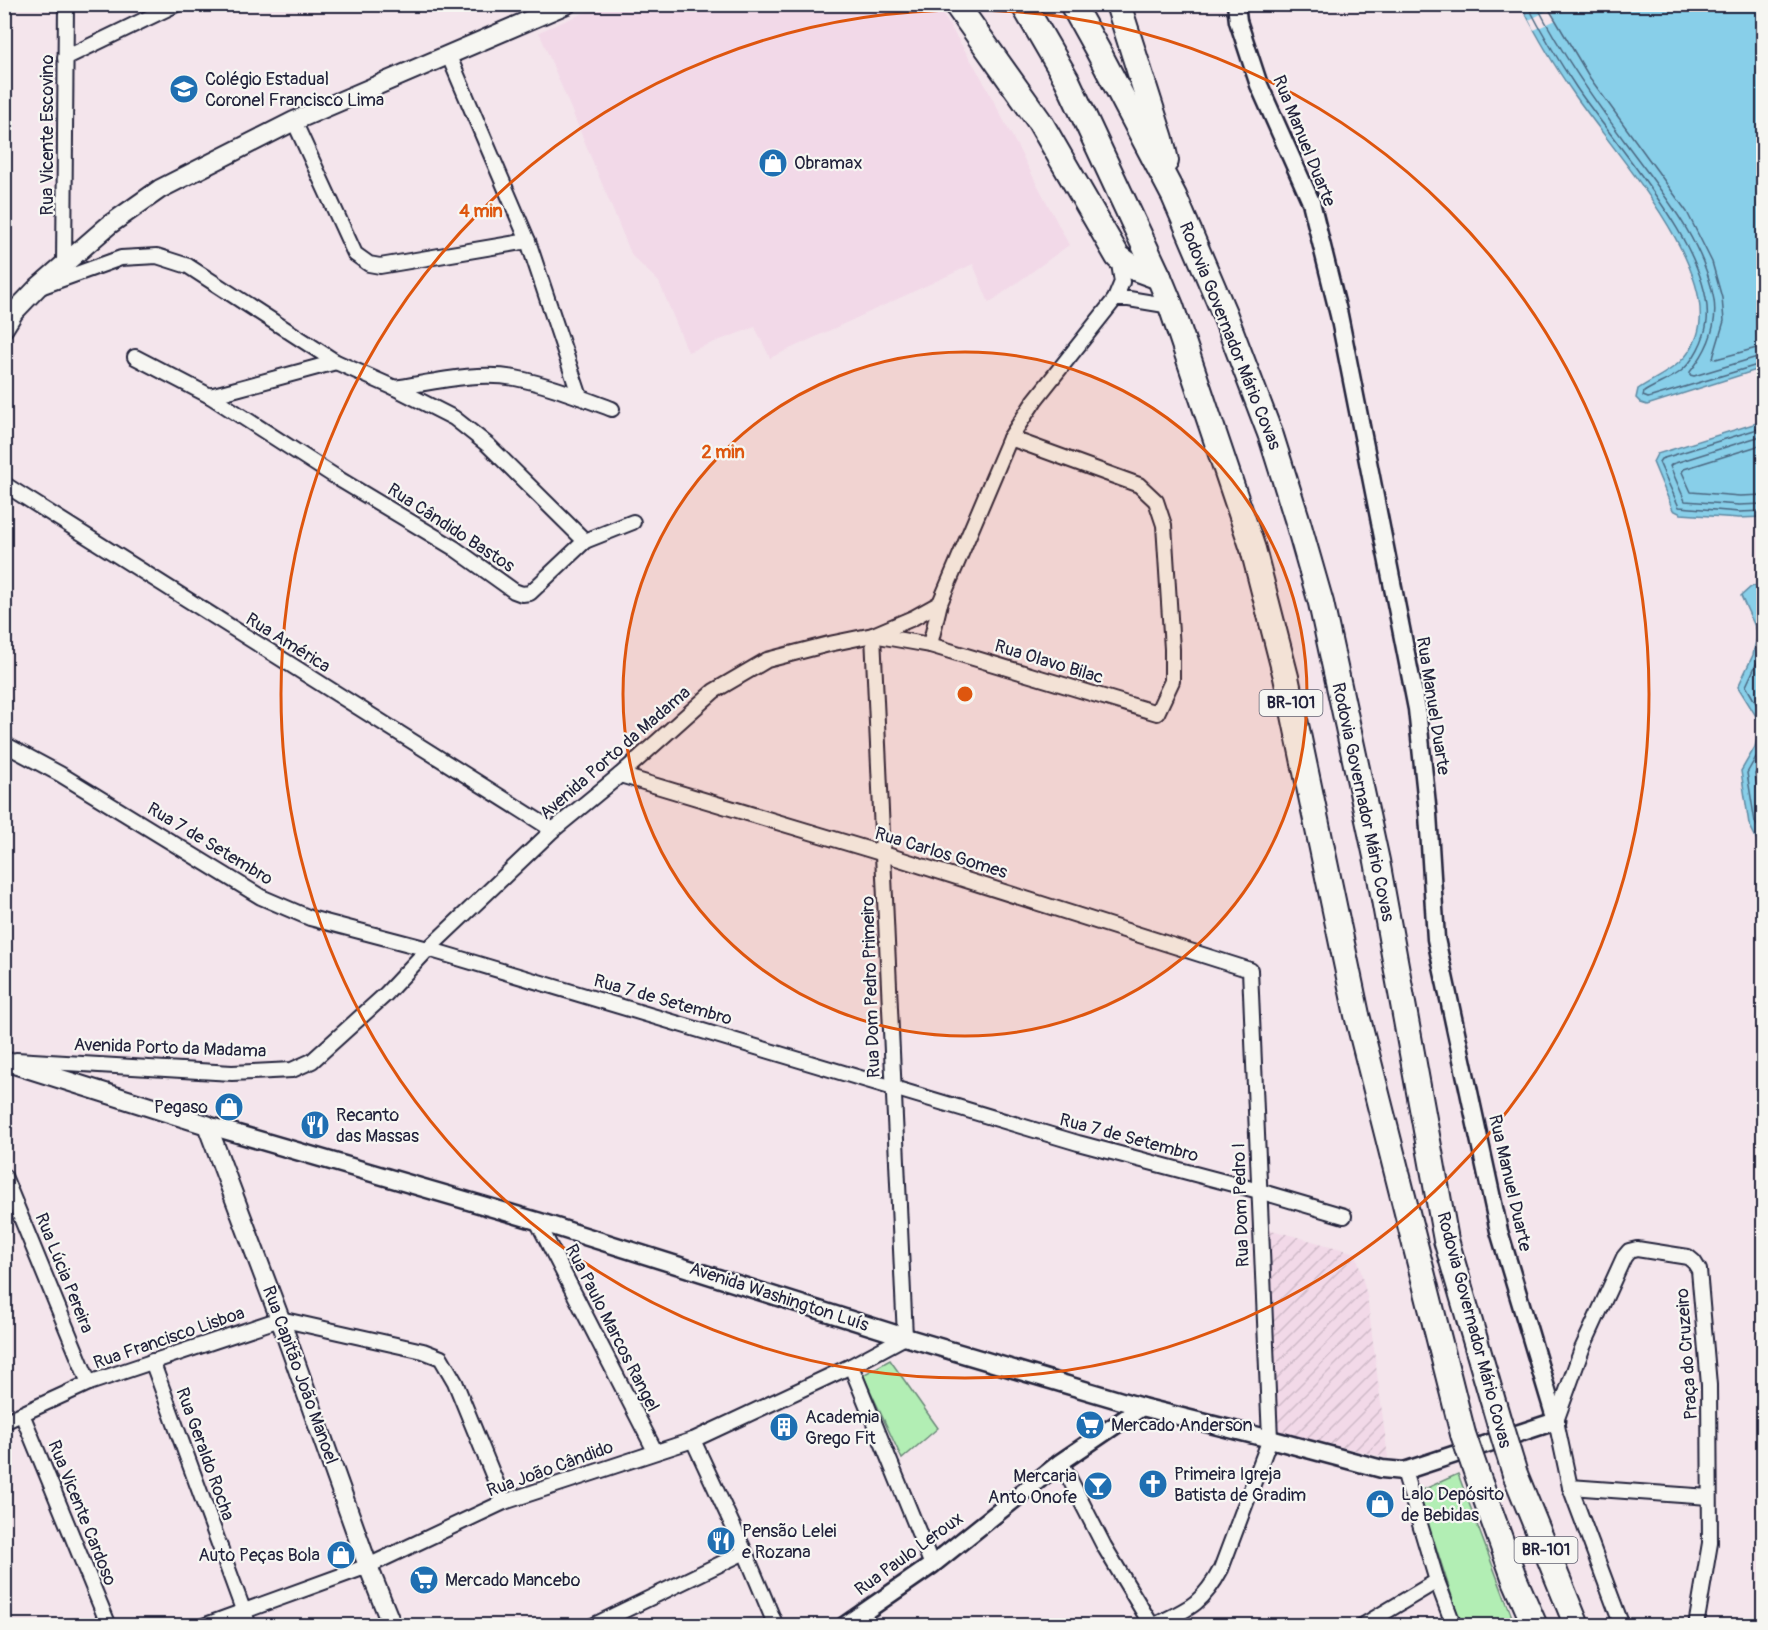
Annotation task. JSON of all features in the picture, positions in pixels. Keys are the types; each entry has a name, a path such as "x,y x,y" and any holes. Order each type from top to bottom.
{"highway":[{"path":"956,4 1040,122 1118,257 1132,267 1159,277"},
{"name":"Rodovia Governador Mário Covas","path":"1023,4 1067,80 1159,277 1171,306 1252,549 1280,654 1358,1015 1463,1434 1515,1580 1535,1626"},
{"name":"Rodovia Governador Mário Covas","path":"1072,4 1174,196 1224,313 1271,436 1298,519 1321,603 1377,861 1446,1240 1515,1474 1577,1626"},
{"path":"1118,4 1161,139 1174,196"}],"main road":[{"path":"4,328 14,312 38,287 109,225 160,189 294,121 556,6"},
{"name":"Avenida Washington Luís","path":"4,1060 207,1125"},
{"name":"Rua Capitão João Manoel","path":"207,1125 392,1626"}],"street":[{"name":"Rua Vicente Escovino","path":"64,266 66,4"},
{"path":"64,58 177,4"},
{"name":"Rua Manuel Duarte","path":"1236,4 1238,21 1259,85 1311,202 1340,315 1417,709 1428,814 1436,939 1499,1231 1556,1421"},
{"path":"448,54 528,241 580,397"},
{"path":"294,121 356,254 369,264 380,266 528,241"},
{"path":"38,287 122,258 157,256 188,266 336,362 395,388 454,418 488,446 585,541 633,522"},
{"path":"930,645 940,603 1010,438 1035,399 1115,299 1122,282 1118,257"},
{"path":"1115,299 1171,306"},
{"name":"Rua Cândido Bastos","path":"135,357 210,396 339,479 454,548 514,591 522,594 530,593 585,541"},
{"path":"210,396 336,362"},
{"path":"395,388 473,376 514,378 612,409"},
{"name":"Rua Olavo Bilac","path":"930,645 1157,713 1172,681 1164,525 1156,501 1139,485 1010,438"},
{"name":"Rua América","path":"4,484 553,830"},
{"path":"873,635 913,618 940,603"},
{"name":"Avenida Porto da Madama","path":"4,1060 232,1073 292,1070 312,1061 386,994 428,949 553,830 620,775 714,691 767,660 829,644 873,635 930,645"},
{"name":"Rua Dom Pedro Primeiro","path":"873,635 905,1337"},
{"name":"Rua 7 de Setembro","path":"4,744 60,774 261,897 310,918 428,949 1078,1143 1344,1216"},
{"name":"Rua Carlos Gomes","path":"620,775 884,854 1250,970"},
{"name":"Rua Dom Pedro I","path":"1250,970 1270,1438"},
{"name":"Avenida Washington Luís","path":"207,1125 537,1221 905,1337 1142,1407 1270,1438 1382,1469 1404,1470 1556,1421"},
{"name":"Rua Lúcia Pereira","path":"4,1176 89,1383"},
{"name":"Rua Paulo Marcos Rangel","path":"537,1221 655,1451"},
{"name":"Praça do Cruzeiro","path":"1556,1421 1582,1349 1624,1257 1629,1251 1637,1249 1688,1257 1694,1262 1699,1270 1709,1385 1710,1543 1696,1626"},
{"path":"280,1319 423,1351 441,1358 455,1382 504,1503"},
{"name":"Rua Francisco Lisboa","path":"4,1422 89,1383 280,1319"},
{"name":"Rua João Cândido","path":"203,1626 368,1566 504,1503 693,1440 851,1366 905,1337"},
{"name":"Rua Geraldo Rocha","path":"152,1361 249,1626"},
{"path":"851,1366 932,1565"},
{"name":"Rua Paulo Leroux","path":"844,1626 932,1565 1061,1462 1142,1407"},
{"name":"Rua Vicente Cardoso","path":"22,1414 109,1626"},
{"path":"1556,1421 1570,1487 1622,1626"},
{"path":"1061,1462 1104,1546 1152,1626 1190,1608 1212,1587 1221,1569 1270,1438"},
{"path":"693,1440 745,1552 776,1626"},
{"path":"1404,1470 1437,1581 1454,1626"},
{"path":"1570,1487 1709,1497"},
{"path":"592,1626 745,1552"},
{"path":"1362,1626 1437,1581"}],"shaded area":[{"name":"Obramax","path":"605,4 937,5 981,77 1069,245 989,303 973,264 770,358 755,327 688,352 659,282 632,256 539,32"},
{"path":"1264,1228 1356,1253 1367,1296 1388,1458 1274,1430"}],"green space":[{"path":"890,1360 938,1428 902,1459 863,1375"},
{"path":"1458,1474 1515,1625 1461,1625 1416,1493"}],"water":[{"path":"1521,5 1763,5 1763,368 1647,405 1636,398 1638,389 1680,362 1692,347 1697,336 1700,308 1693,276 1678,242 1657,208 1565,81"},
{"path":"1763,421 1763,517 1739,518 1681,514 1673,510 1653,462 1657,454"},
{"path":"1764,583 1763,852 1749,824 1741,771 1755,747 1761,724 1738,687 1753,655 1758,633 1741,596 1751,587"}],"pier":[{"path":"1551,9 1556,20 1534,30 1529,20"}],"place":[{"name":"Colégio Estadual Coronel Francisco Lima","path":"184,89"},
{"name":"Obramax","path":"773,163"},
{"name":"Pegaso","path":"229,1107"},
{"name":"Recanto das Massas","path":"315,1125"},
{"name":"Mercado Anderson","path":"1090,1425"},
{"name":"Academia Grego Fit","path":"784,1427"},
{"name":"Primeira Igreja Batista de Gradim","path":"1153,1484"},
{"name":"Mercaria Anto Onofe","path":"1098,1486"},
{"name":"Lalo Depósito de Bebidas","path":"1380,1504"},
{"name":"Pensão Lelei e Rozana","path":"721,1541"},
{"name":"Auto Peças Bola","path":"341,1555"},
{"name":"Mercado Mancebo","path":"424,1580"}]}
